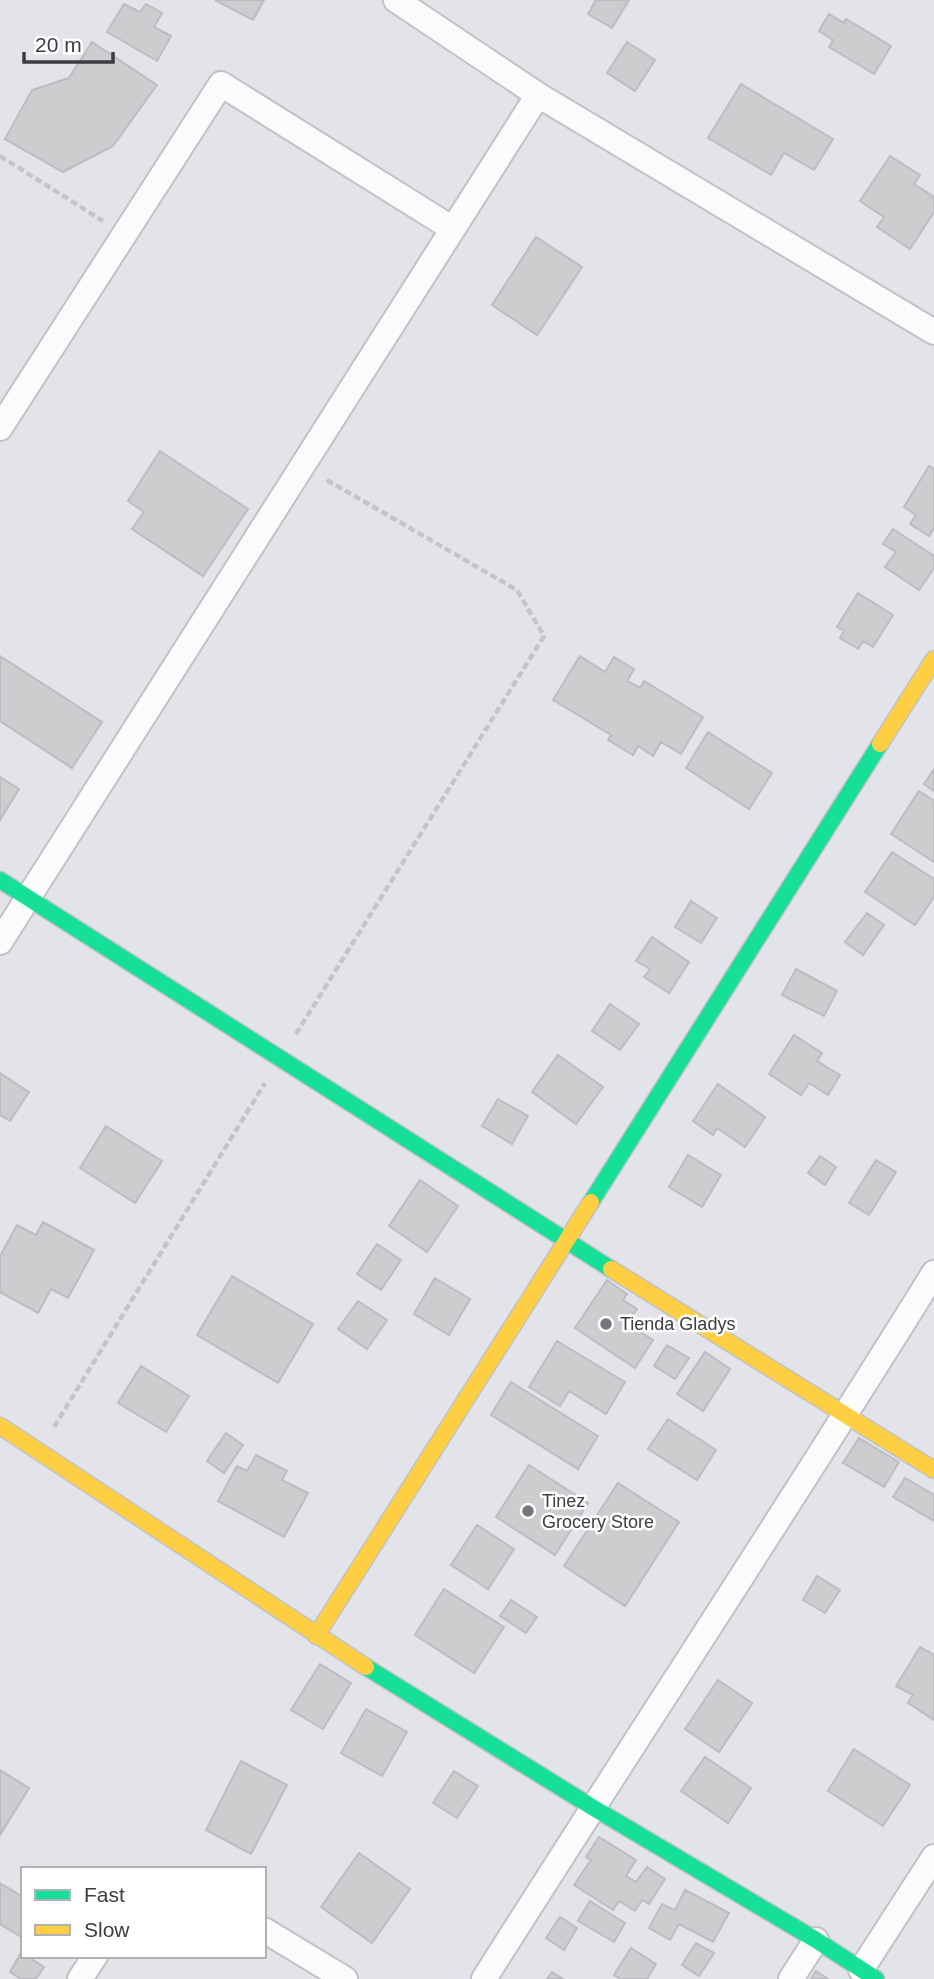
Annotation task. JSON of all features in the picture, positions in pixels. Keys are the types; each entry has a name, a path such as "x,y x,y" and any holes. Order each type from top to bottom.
{"street":[{"path":"397,0 538,95 934,332"},
{"path":"0,428 221,84 453,229"},
{"path":"0,942 538,95"},
{"path":"316,1636 934,659"},
{"path":"0,880 566,1241 934,1471"},
{"path":"484,1979 846,1415 934,1273"},
{"path":"0,1426 316,1636 869,1974 934,1857"},
{"path":"266,1931 345,1979"},
{"path":"791,1979 816,1940"},
{"path":"80,1979 93,1958"}],"path":[{"path":"0,156 124,234"},
{"path":"38,1452 544,636 517,590 303,466"}],"building":[{"path":"215,0 264,0 253,20"},
{"path":"596,0 629,0 612,28 588,14"},
{"path":"124,4 140,12 146,4 162,13 154,27 171,36 157,61 107,32"},
{"path":"829,14 844,23 846,19 891,46 874,74 829,47 833,40 819,31"},
{"path":"92,42 157,85 113,146 63,172 5,139 32,90 69,78"},
{"path":"627,42 655,60 635,91 607,73"},
{"path":"741,84 833,139 814,170 784,153 771,175 708,138"},
{"path":"890,156 920,175 914,184 934,197 934,212 910,249 877,227 884,217 860,201"},
{"path":"536,237 582,267 537,335 492,305"},
{"path":"160,451 248,509 203,576 132,529 144,512 128,501"},
{"path":"929,466 934,469 934,528 929,536 910,524 916,515 904,507"},
{"path":"893,529 934,556 934,568 919,590 885,567 896,552 883,544"},
{"path":"858,593 893,615 873,647 863,641 858,649 840,638 844,631 837,627"},
{"path":"0,656 102,722 72,768 0,721"},
{"path":"580,656 605,672 614,657 634,669 627,681 640,688 644,681 703,717 681,754 661,742 653,756 638,746 633,755 608,740 611,735 553,700"},
{"path":"708,732 772,773 749,809 686,768"},
{"path":"934,769 934,791 924,784"},
{"path":"0,777 19,789 0,820"},
{"path":"919,791 934,801 934,862 891,834"},
{"path":"892,852 934,879 934,897 915,925 865,892"},
{"path":"691,901 717,918 701,943 675,927"},
{"path":"867,913 884,925 863,955 845,942"},
{"path":"652,937 689,962 669,993 644,977 650,969 636,961"},
{"path":"796,969 837,991 824,1016 782,995"},
{"path":"610,1004 639,1024 620,1050 592,1031"},
{"path":"794,1035 822,1053 817,1061 840,1075 828,1095 809,1083 801,1095 769,1074"},
{"path":"558,1055 603,1087 576,1124 532,1092"},
{"path":"0,1073 29,1092 10,1121 0,1115"},
{"path":"718,1084 765,1117 745,1147 717,1128 713,1135 693,1121"},
{"path":"498,1099 528,1116 512,1144 482,1126"},
{"path":"106,1126 162,1161 135,1203 80,1168"},
{"path":"688,1155 721,1175 702,1207 669,1187"},
{"path":"820,1156 836,1167 825,1185 808,1173"},
{"path":"876,1160 896,1172 869,1215 849,1203"},
{"path":"420,1180 458,1206 427,1252 389,1226"},
{"path":"43,1222 94,1250 68,1298 51,1289 38,1313 0,1292 0,1256 17,1225 36,1235"},
{"path":"377,1244 401,1260 381,1290 357,1274"},
{"path":"232,1276 313,1324 278,1383 197,1335"},
{"path":"435,1278 470,1299 449,1335 414,1314"},
{"path":"607,1280 627,1294 623,1300 637,1309 627,1323 653,1340 635,1368 575,1328"},
{"path":"358,1301 387,1320 367,1349 338,1329"},
{"path":"557,1341 625,1382 606,1414 569,1391 560,1406 529,1387"},
{"path":"667,1345 689,1358 675,1379 654,1366"},
{"path":"705,1352 730,1369 703,1411 677,1394"},
{"path":"141,1366 189,1396 166,1432 118,1403"},
{"path":"511,1382 598,1436 578,1469 491,1415"},
{"path":"668,1419 716,1450 697,1480 648,1449"},
{"path":"226,1433 243,1445 224,1473 207,1461"},
{"path":"859,1438 899,1462 884,1487 843,1463"},
{"path":"256,1455 287,1471 282,1480 308,1493 284,1537 218,1501 237,1466 247,1471"},
{"path":"529,1465 588,1503 555,1555 496,1517"},
{"path":"905,1478 934,1495 934,1521 893,1497"},
{"path":"618,1483 679,1522 625,1606 564,1566"},
{"path":"477,1525 514,1549 488,1589 451,1565"},
{"path":"817,1576 840,1590 825,1613 803,1600"},
{"path":"444,1589 504,1627 474,1673 415,1635"},
{"path":"511,1600 537,1617 526,1633 500,1616"},
{"path":"920,1647 934,1655 934,1720 908,1703 913,1695 896,1686"},
{"path":"320,1664 351,1683 323,1729 291,1710"},
{"path":"718,1680 752,1703 719,1752 685,1729"},
{"path":"366,1709 407,1732 382,1776 341,1753"},
{"path":"854,1749 910,1785 883,1826 828,1791"},
{"path":"705,1757 751,1788 728,1823 681,1791"},
{"path":"241,1761 287,1785 251,1854 206,1830"},
{"path":"0,1770 29,1788 0,1835"},
{"path":"454,1771 478,1786 457,1818 433,1803"},
{"path":"599,1837 636,1860 626,1876 636,1882 647,1867 665,1879 649,1904 642,1900 635,1911 619,1901 613,1910 574,1885 591,1860 586,1857"},
{"path":"359,1853 410,1889 372,1943 321,1907"},
{"path":"0,1883 21,1896 21,1937 0,1924"},
{"path":"685,1890 729,1913 713,1942 679,1924 670,1940 649,1928 662,1904 675,1910"},
{"path":"590,1901 625,1923 614,1942 578,1921"},
{"path":"560,1917 577,1928 564,1950 546,1938"},
{"path":"696,1943 714,1953 699,1976 682,1965"},
{"path":"631,1948 656,1964 647,1979 620,1979 614,1975"},
{"path":"21,1953 21,1958 30,1958 44,1967 36,1979 21,1979 10,1972"},
{"path":"816,1971 828,1979 811,1979"},
{"path":"552,1972 563,1979 547,1979"}],"traffic: fast":[{"path":"591,1202 880,744"},
{"path":"0,880 611,1269"},
{"path":"366,1667 876,1979"}],"traffic: slow":[{"path":"880,744 934,659"},
{"path":"316,1636 591,1202"},
{"path":"611,1269 934,1470"},
{"path":"0,1426 366,1667"}],"place":[{"name":"Tienda Gladys","path":"606,1324"},
{"name":"Tinez Grocery Store","path":"528,1511"}]}
